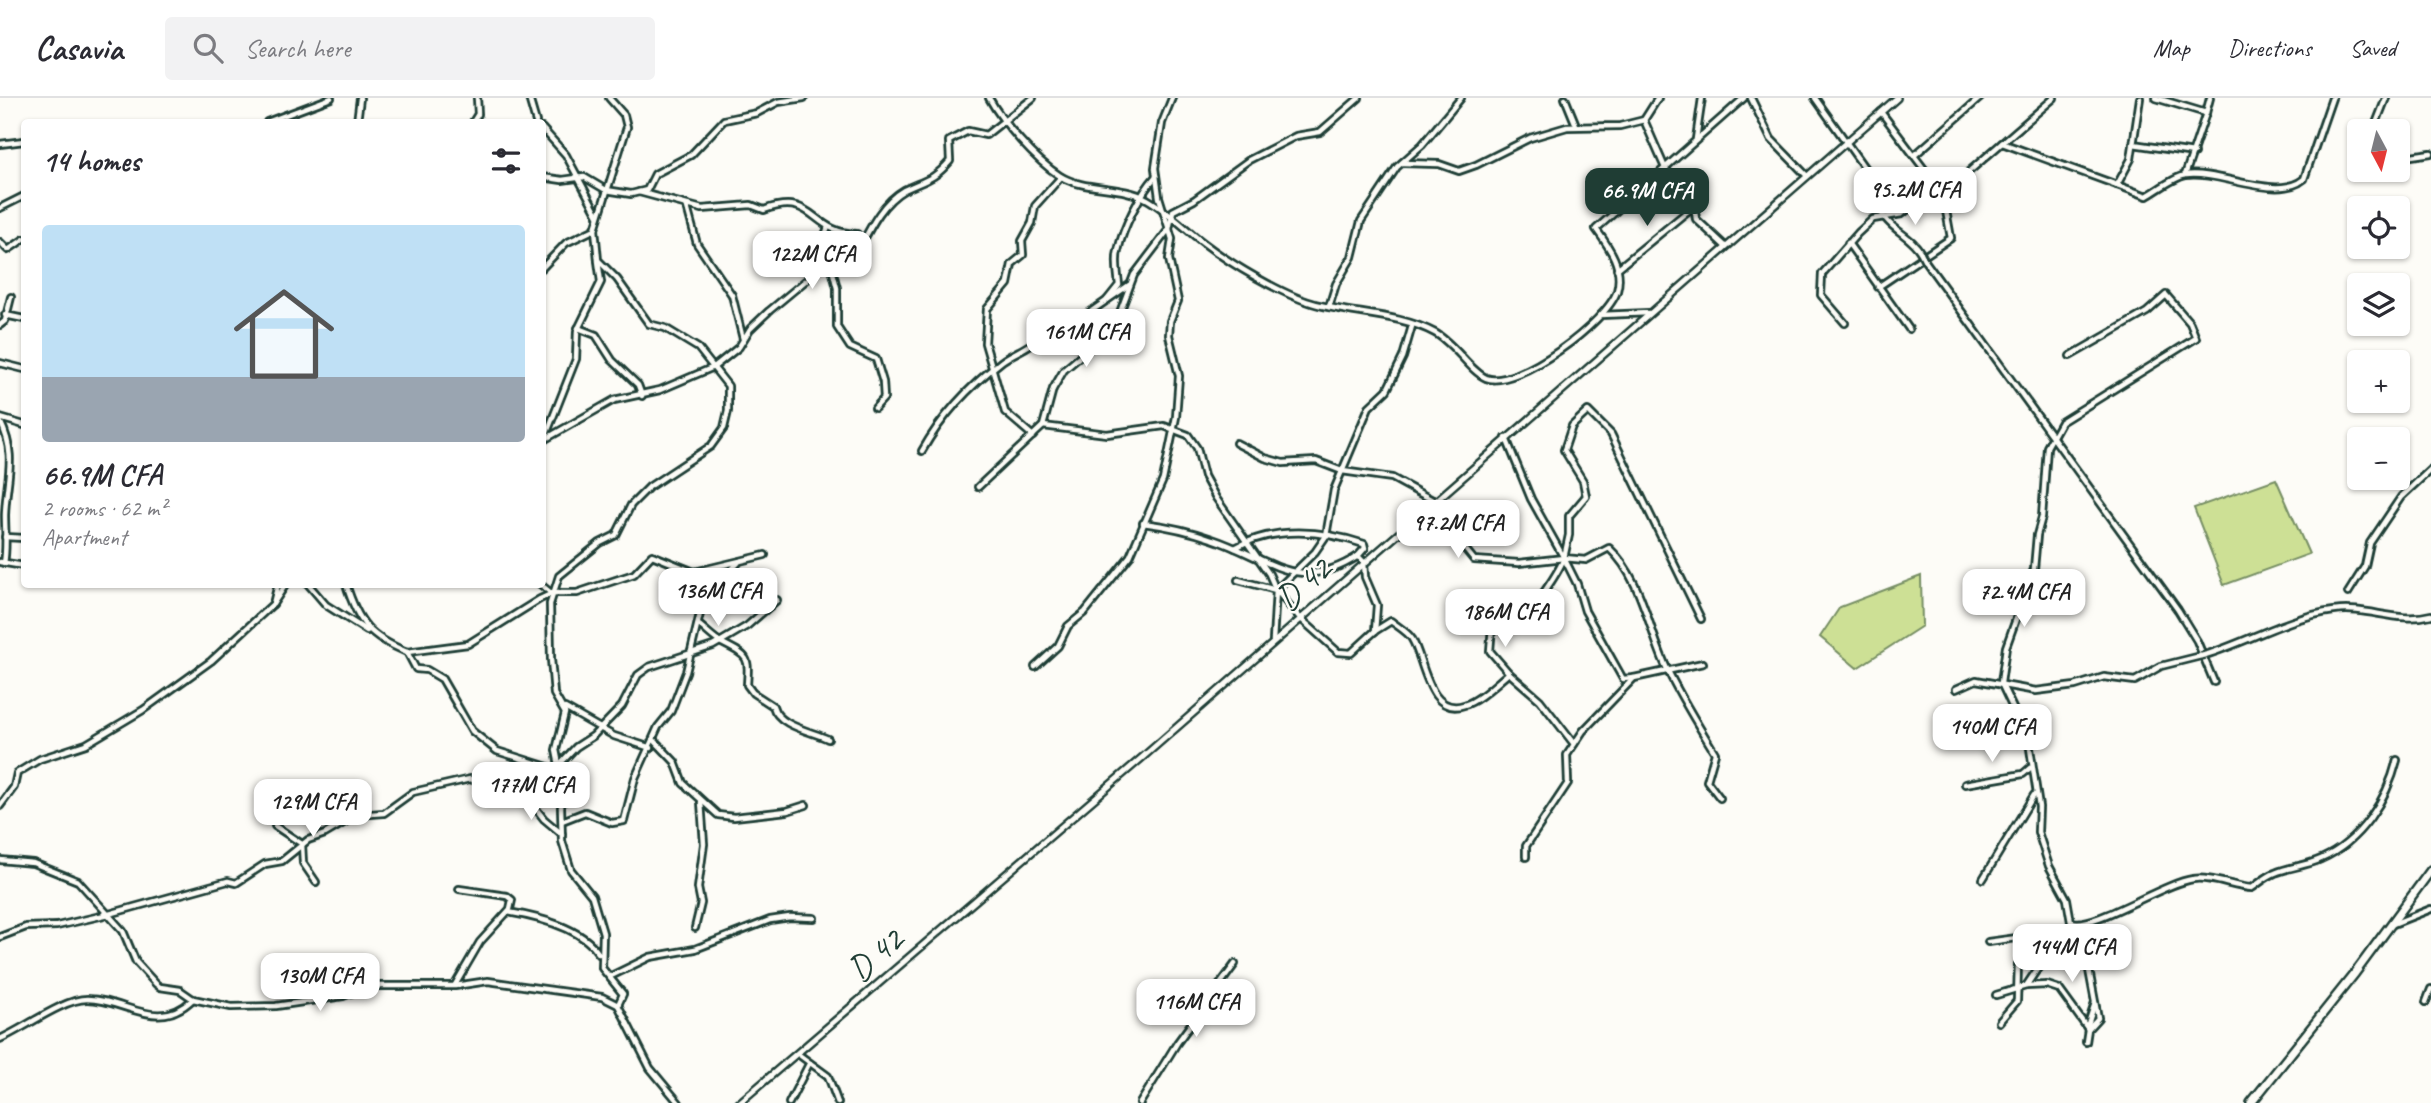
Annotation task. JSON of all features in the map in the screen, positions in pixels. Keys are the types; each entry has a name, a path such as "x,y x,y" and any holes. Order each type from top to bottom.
{"main road":[{"path":"2251,1103 2392,925 2431,870"}],"street":[{"path":"275,119 331,98"},
{"path":"357,119 360,98"},
{"path":"475,119 478,114 477,98"},
{"path":"529,98 535,119"},
{"path":"638,192 647,190 655,174 691,155 724,120 757,113 778,102 804,98"},
{"path":"989,98 1003,123 1061,177 1143,197 1162,208 1228,260 1286,292 1329,307 1393,318 1433,332 1457,349 1469,365 1486,378 1500,380 1516,377 1576,339 1600,315 1617,290 1617,269 1615,256 1596,229 1744,98"},
{"path":"546,439 614,400 642,396 714,367 743,340 750,329 816,272 830,255 860,247 873,220 903,191 936,177 950,161 950,141 968,131 986,135 1032,98"},
{"path":"1035,667 1058,646 1068,626 1085,612 1124,565 1136,547 1143,523 1163,480 1175,429 1179,376 1169,335 1170,321 1178,301 1169,258 1172,239 1162,208 1156,175 1162,123 1166,106 1172,98"},
{"path":"978,486 1043,426 1053,389 1064,370 1102,338 1119,315 1130,285 1169,229 1173,211 1194,200 1249,160 1296,136 1320,132 1359,98"},
{"path":"1329,307 1336,284 1352,257 1361,220 1402,163 1422,145 1461,98"},
{"path":"1565,98 1576,125"},
{"path":"1402,163 1439,164 1459,171 1476,166 1530,138 1576,125 1620,126 1644,120 1658,98"},
{"path":"1696,140 1702,98"},
{"path":"1751,98 1771,139 1807,176"},
{"path":"1815,98 1848,141 1868,173 1870,186 1885,219 1917,246 1925,261 2178,610 2197,641 2214,682"},
{"name":"D 42","path":"739,1103 1144,757 1273,641 1897,98"},
{"path":"1916,154 1980,98"},
{"path":"1943,194 2054,98"},
{"path":"2117,185 2131,159 2140,98"},
{"path":"2156,98 2206,113"},
{"path":"2185,175 2210,98"},
{"path":"2002,144 2147,196 2185,175 2276,187 2296,186 2304,179 2332,98"},
{"path":"2378,119 2386,98"},
{"path":"546,434 576,359 578,328 601,282 595,229 622,149 626,127 624,115 611,99"},
{"path":"1878,287 1951,238 1943,194 1916,154 1881,112"},
{"path":"1644,120 1665,168 1694,205 1696,219 1725,246"},
{"path":"546,132 566,155 598,215"},
{"path":"0,144 21,141"},
{"path":"2133,145 2194,153"},
{"path":"2410,156 2431,153"},
{"path":"1844,323 1822,295 1822,274 1873,219 1902,214 1913,206 1913,190 1928,172"},
{"path":"1104,304 1119,285 1117,252 1143,197 1144,189 1156,175"},
{"path":"546,177 584,177 606,190 638,192 687,206 725,209 751,205 764,210 780,204 794,204 809,209 817,220 837,233 857,234"},
{"path":"1033,436 1005,412 985,343 986,309 1008,284 1012,264 1023,255 1022,241 1032,223 1035,206 1061,177"},
{"path":"0,208 21,198"},
{"path":"1617,269 1694,205"},
{"path":"687,206 697,244 732,295 743,340"},
{"path":"828,227 824,238 837,288 837,327 850,347 869,353 880,366 884,398 875,408"},
{"path":"546,264 566,243 595,229"},
{"path":"0,242 8,250 21,241"},
{"path":"1848,243 1909,329"},
{"path":"598,260 617,279 649,324 665,328 698,348 728,386 729,395 724,428 711,446 642,494 631,505 617,535 562,571 552,593 550,615 554,694 564,707 614,736 651,748"},
{"path":"922,452 933,431 951,414 962,396 1005,358 1035,344 1042,332 1070,326 1130,285"},
{"path":"2070,356 2147,312 2166,295 2190,323 2196,338 2061,422 2047,447 2042,516 2037,534 2034,569 2025,599 2011,627 2001,683 2025,732 2039,807 2038,832 2049,866 2067,899 2071,922 2087,959 2098,1018 2088,1028 2086,1042"},
{"path":"0,325 5,321 11,297"},
{"path":"1600,315 1648,313"},
{"path":"5,314 21,318"},
{"path":"1273,641 1276,590 1326,536 1334,490 1369,407 1387,390 1403,358 1412,326"},
{"path":"578,328 596,335 612,360 638,385 642,396"},
{"path":"0,363 21,368"},
{"path":"1574,744 1540,700 1508,673 1490,651 1492,626 1506,626 1527,618 1563,558 1569,535 1569,516 1586,496 1583,481 1564,450 1572,426 1588,411 1611,434 1700,619"},
{"path":"0,419 21,424"},
{"path":"0,419 10,446 12,475 6,495 2,563 21,566"},
{"path":"1043,426 1099,434 1164,426 1188,435 1197,449 1204,476 1244,542 1269,574 1276,590 1300,618 1338,652 1351,653 1375,631 1391,621 1412,639 1418,661 1439,701 1449,706 1464,705 1508,673"},
{"path":"1506,438 1531,499 1577,584 1585,611 1623,679 1703,663"},
{"path":"1236,443 1265,458 1283,463 1316,461 1342,471 1392,478 1447,508 1448,528 1474,560 1519,563 1563,558 1586,560 1609,548 1620,558 1646,611 1668,671 1715,753 1707,781 1720,798"},
{"path":"2348,593 2365,566 2370,543 2401,497 2431,469"},
{"path":"1143,523 1200,536 1293,574 1336,570 1358,556 1365,548 1364,544 1289,532 1244,542 1234,548"},
{"path":"5,537 21,538"},
{"path":"311,588 326,605 387,645 407,652 468,644 552,593 577,593 588,587 634,574 652,555 694,572 765,555"},
{"path":"1358,556 1364,562 1365,577 1377,605 1375,631"},
{"path":"562,821 585,812 612,823 624,821 631,788 658,727 671,711 692,654 704,597 739,563"},
{"path":"1238,580 1276,590"},
{"path":"273,604 277,588"},
{"path":"0,806 14,787 17,773 40,759 86,744 132,717 211,660 273,604 283,588"},
{"path":"347,588 351,600 371,634"},
{"path":"545,588 552,593"},
{"path":"0,937 26,927 57,926 228,881 236,883 265,864 282,861 302,845 357,815 384,813 413,792 470,779 504,791 520,788 559,765 601,727 622,706 638,675 649,667 692,654 719,642 747,626 777,600"},
{"path":"1956,688 1976,680 1989,685 2001,683 2021,690 2036,691 2080,685 2104,677 2135,681 2161,666 2221,652 2260,631 2330,611 2380,612 2410,619 2431,615"},
{"path":"699,625 719,642 738,651 747,659 751,673 747,685 753,693 773,706 775,713 790,725 828,739"},
{"path":"407,652 416,669 427,670 442,679 472,731 497,751 552,768"},
{"path":"1526,857 1526,846 1568,783 1567,755 1634,678"},
{"path":"564,707 565,720 556,750 564,790 561,807 565,857 571,870 592,896 603,933 600,955 602,968 623,994 618,1005"},
{"path":"654,740 676,762 683,783 711,811 725,817 787,811 806,805"},
{"path":"2071,922 2077,924 2084,919 2102,918 2161,889 2191,879 2252,888 2275,873 2324,858 2353,839 2373,815 2390,783 2397,760"},
{"path":"1965,784 2023,774 2030,767"},
{"path":"520,788 544,819 562,834"},
{"path":"1983,878 2035,794"},
{"path":"695,928 701,903 698,888 704,844 701,801"},
{"path":"275,826 302,845"},
{"path":"302,845 303,863 316,882"},
{"path":"0,860 33,863 72,877 125,934 136,962 156,984 180,990 193,999 231,1007 276,1006 343,996 376,985 455,986 488,981 602,997 618,1005 650,1068 679,1103"},
{"path":"455,986 480,942 508,912 511,898 459,889"},
{"path":"2392,925 2431,909"},
{"path":"508,912 557,923 587,942 600,955"},
{"path":"611,976 650,957 695,949 770,920 814,918"},
{"path":"1988,942 2076,932"},
{"path":"2026,986 2036,969 2059,954 2076,932"},
{"path":"2036,969 2035,954 2044,934"},
{"path":"1999,1022 2017,1001 2018,964 2026,954 2035,954"},
{"path":"1140,1103 1177,1043 1235,964"},
{"path":"1996,995 2026,986 2047,985 2059,989 2088,1028"},
{"path":"2426,1002 2431,989"},
{"path":"0,1039 47,1016 67,1001 97,1000 132,1011 159,1014 182,1010 193,999"},
{"path":"798,1054 828,1076 838,1103"},
{"path":"789,1103 809,1064"}],"green space":[{"path":"2276,479 2309,554 2224,585 2194,508"},
{"path":"1921,576 1922,626 1857,668 1820,637 1840,607"}]}
